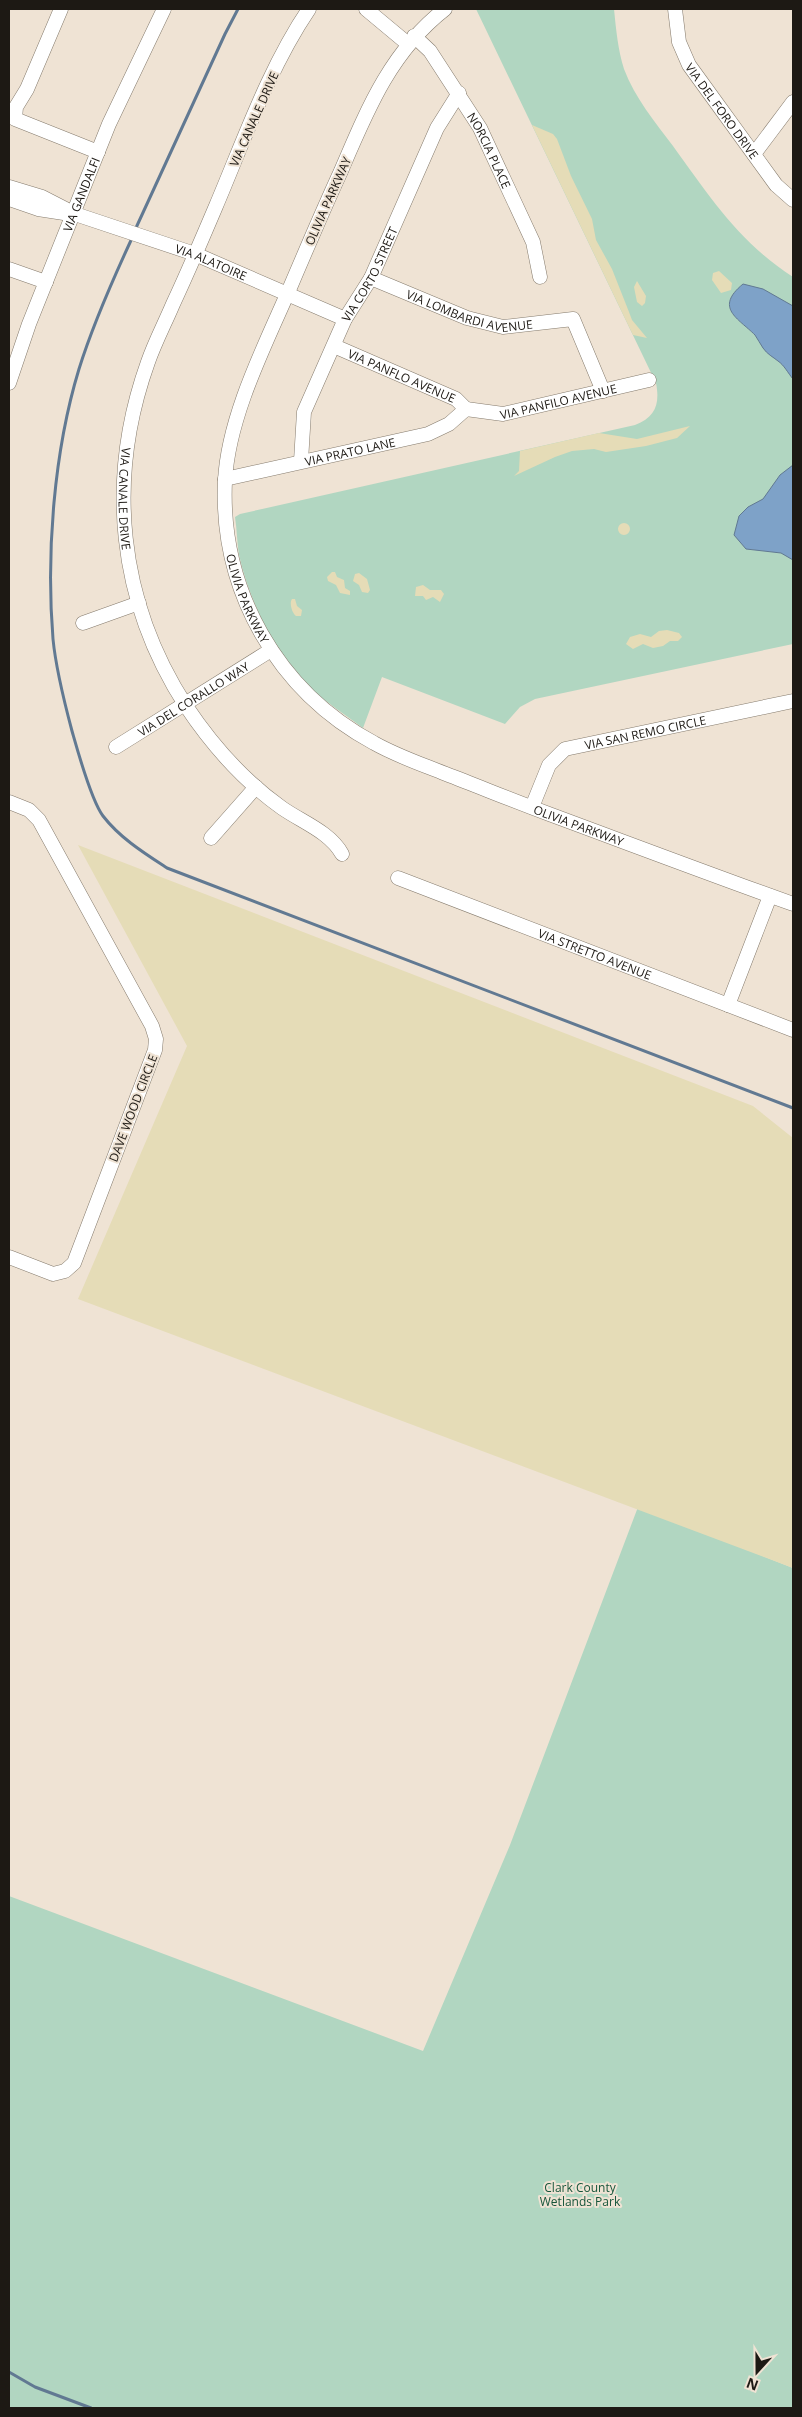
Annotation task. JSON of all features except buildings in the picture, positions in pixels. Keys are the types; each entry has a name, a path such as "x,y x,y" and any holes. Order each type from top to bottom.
{"street":[{"path":"61,9 27,90 16,107 15,119 98,152"},
{"name":"VIA GANDALFI","path":"9,383 46,282 108,124 164,9"},
{"name":"VIA CANALE DRIVE","path":"309,9 293,33 274,74 148,362 130,424 122,497 129,565 139,602 165,672 223,754 256,787 282,808 336,842 342,854"},
{"name":"NORCIA PLACE","path":"366,9 430,51 459,93 480,128 530,234 540,277"},
{"name":"OLIVIA PARKWAY","path":"445,9 411,40 379,86 287,294 240,409 229,450 225,479 226,521 233,568 252,618 270,650 311,699 372,742 396,754 532,807 793,904"},
{"name":"VIA DEL FORO DRIVE","path":"675,9 679,42 689,66 776,185 793,200"},
{"name":"VIA CORTO STREET","path":"301,461 304,412 345,319 371,278 437,128 459,93"},
{"path":"754,154 793,102"},
{"name":"VIA ALATOIRE","path":"9,187 42,197 74,214 196,254 345,319"},
{"name":"VIA ALATOIRE","path":"9,199 38,209 74,214"},
{"path":"9,269 46,282"},
{"name":"VIA LOMBARDI AVENUE","path":"371,278 404,290 467,318 503,327 572,320 603,391"},
{"name":"VIA PANFLO AVENUE","path":"334,346 456,399 466,409"},
{"name":"VIA PANFILO AVENUE","path":"466,409 503,414 649,380"},
{"name":"VIA PRATO LANE","path":"225,479 428,434 449,424 466,409"},
{"path":"83,622 139,602"},
{"name":"VIA DEL CORALLO WAY","path":"116,748 270,650"},
{"name":"VIA SAN REMO CIRCLE","path":"532,807 549,764 565,749 793,701"},
{"path":"211,838 256,787"},
{"name":"DAVE WOOD CIRCLE","path":"9,802 29,810 39,820 152,1026 156,1039 155,1050 74,1263 65,1271 53,1274 9,1257"},
{"name":"VIA STRETTO AVENUE","path":"398,878 793,1030"},
{"path":"728,1005 770,896"}],"green space":[{"path":"476,9 614,9 624,69 646,109 713,201 741,234 793,277 793,644 535,699 520,707 505,724 382,677 363,728 311,689 275,644 257,609 244,573 239,555 235,517 240,514 635,425 648,418 657,403 656,383"},
{"name":"Clark County Wetlands Park","path":"638,1507 793,1568 793,2408 9,2408 9,1896 423,2051 510,1845"}],"sand":[{"path":"532,125 553,134 557,139 571,176 592,219 596,240 612,269 632,320 647,338 633,335"},
{"path":"719,271 732,283 731,290 721,293 712,280 713,273"},
{"path":"637,281 646,296 645,303 642,306 637,302 634,287"},
{"path":"690,426 677,438 646,446 606,452 594,449 572,451 514,476 519,471 520,451 599,433 637,439"},
{"path":"624,523 630,529 624,535 618,529"},
{"path":"332,572 335,572 337,577 344,580 345,588 350,591 350,595 340,593 336,585 328,581 327,577"},
{"path":"359,573 367,579 370,590 368,593 362,592 359,585 353,581 355,574"},
{"path":"423,585 430,590 441,590 444,594 440,602 433,597 426,600 423,596 415,596 416,587"},
{"path":"292,599 295,599 297,606 302,610 301,616 296,616 293,613"},
{"path":"667,630 679,633 682,637 678,641 670,641 663,646 653,648 643,644 633,649 626,644 630,637 640,634 651,637 659,631"},
{"path":"78,845 753,1106 793,1138 793,1568 78,1299 187,1046"}],"water":[{"path":"743,284 763,289 793,306 793,379 782,365 766,352 755,335 732,312 730,300 734,292"},
{"path":"793,465 793,560 781,553 746,549 734,535 739,516 748,507 763,499 780,475"}],"waterway":[{"path":"135,230 238,9"},
{"path":"133,236 91,335 70,401 58,468 52,537 51,606 54,651 58,674 81,763 98,809 103,816 125,838 167,868 793,1108"},
{"path":"9,2372 35,2387 91,2408"}]}
